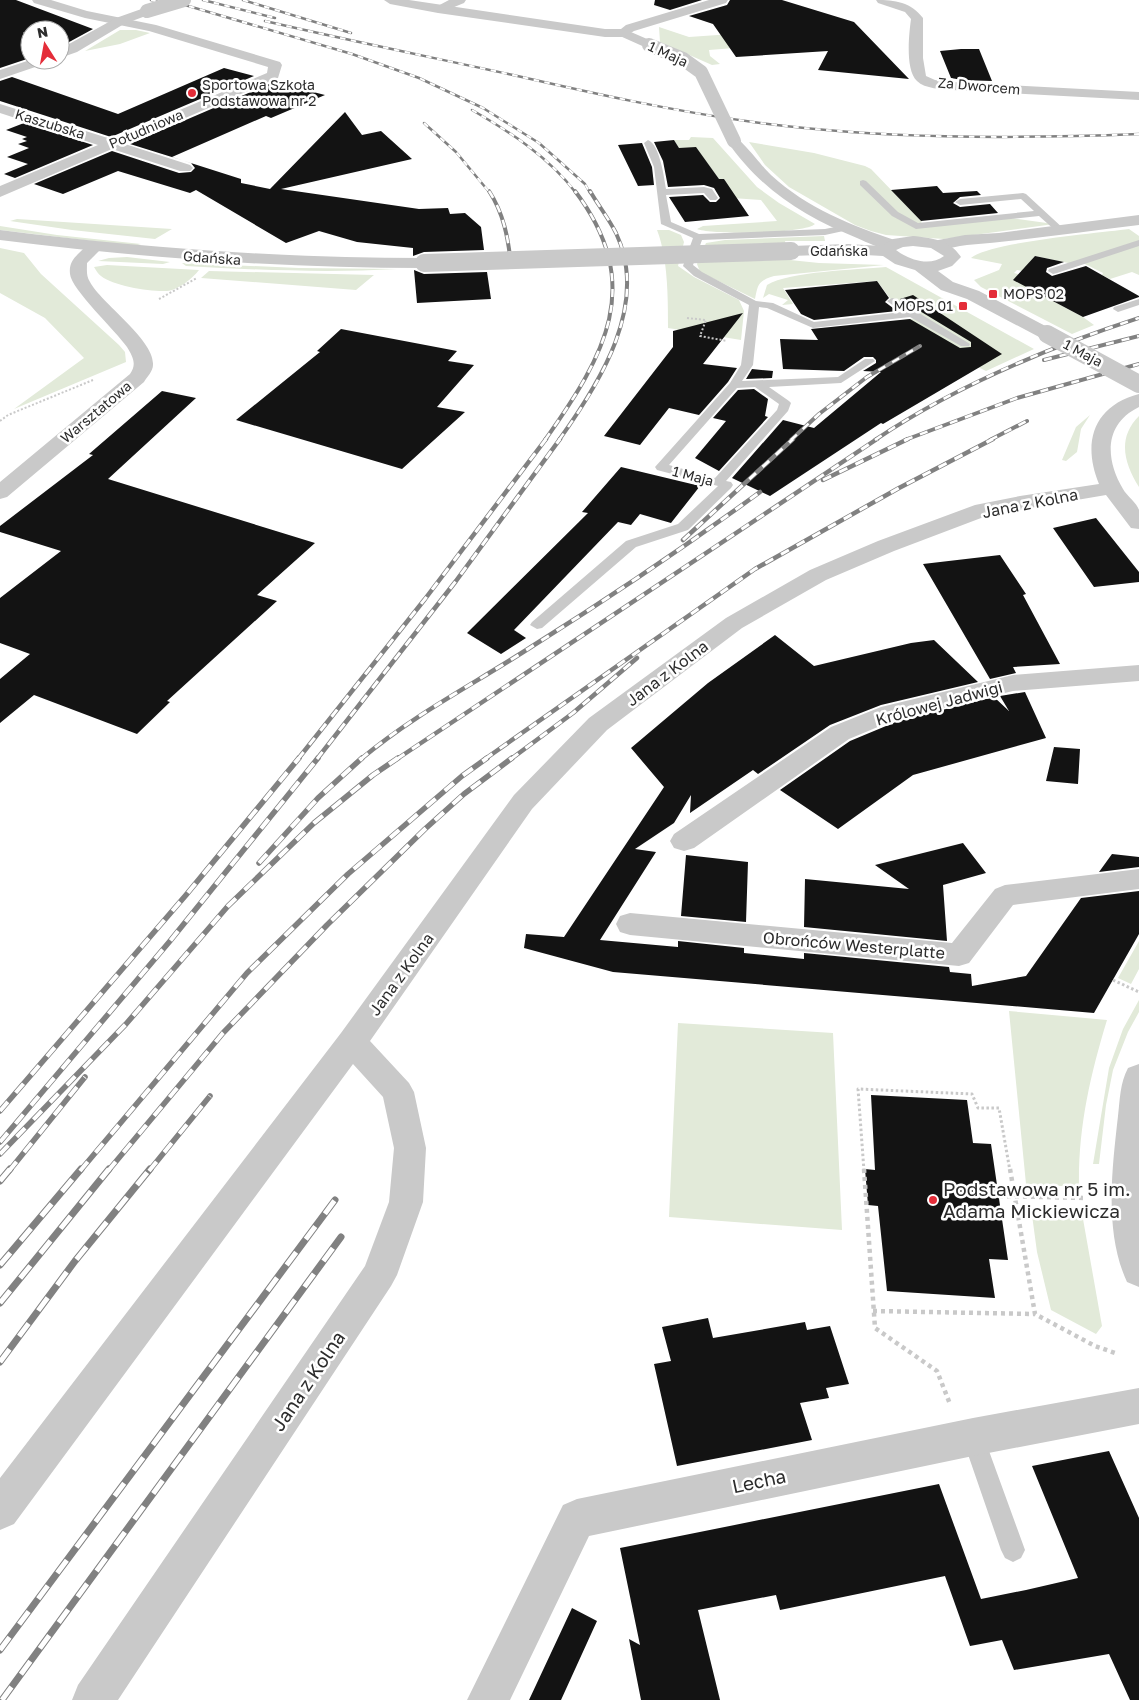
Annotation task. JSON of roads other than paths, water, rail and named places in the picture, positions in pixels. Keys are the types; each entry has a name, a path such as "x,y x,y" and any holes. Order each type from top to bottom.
{"street":[{"path":"38,0 85,14 120,21"},
{"path":"70,50 120,21 184,0"},
{"path":"390,0 585,31 624,33 630,28 722,0"},
{"path":"438,9 460,0"},
{"name":"Za Dworcem","path":"882,0 909,9 917,18 915,49 920,76 924,80 952,86 1139,96"},
{"name":"Południowa","path":"0,192 273,75 275,65 162,30 120,21"},
{"name":"1 Maja","path":"624,33 683,59 701,72 734,141 746,159 774,186 791,199 889,248 896,258 919,266"},
{"path":"0,75 20,68"},
{"name":"Kaszubska","path":"0,108 185,168"},
{"path":"973,295 947,286 919,266 944,254 998,238 1139,220"},
{"path":"848,249 852,231"},
{"name":"Gdańska","path":"0,235 94,248 236,260 341,263 889,248"},
{"path":"889,248 913,241 944,254 973,295"},
{"name":"Warsztatowa","path":"0,493 136,378 143,368 144,363 139,348 82,285 77,267 79,262 94,248"},
{"name":"1 Maja","path":"973,295 1139,384"},
{"path":"1139,400 1120,409 1106,423 1099,440 1101,464 1112,488 1139,523"},
{"name":"Jana z Kolna","path":"0,1510 352,1042 523,802 598,724 734,623 818,575 886,546 983,510 1020,502 1112,488"},
{"name":"Królowej Jadwigi","path":"684,841 840,733 890,713 1014,683 1139,673"},
{"name":"Obrońców Westerplatte","path":"630,924 958,955 1005,896 1139,879"},
{"name":"Jana z Kolna","path":"93,1700 379,1275 406,1202 410,1148 398,1092 352,1042"},
{"path":"1139,1077 1132,1126 1129,1183 1132,1243 1139,1271"},
{"name":"Lecha","path":"488,1700 577,1519 964,1425 1139,1406"}],"lane":[{"name":"1 Maja","path":"648,142 658,167 666,224 698,237 852,231"},
{"path":"863,183 895,214 916,226 1041,213"},
{"path":"662,192 704,190 709,191 714,198"},
{"path":"960,202 1022,196 1060,230"},
{"path":"698,237 688,266 698,274 754,304 769,305 818,328 912,314"},
{"path":"1053,271 1137,246"},
{"path":"892,301 965,344"},
{"path":"1118,309 1139,302"},
{"name":"1 Maja","path":"537,625 631,544 683,527 727,485 662,467 734,385 747,365 754,304"},
{"path":"734,385 841,380 869,361"},
{"path":"718,482 782,411 785,403 758,384"},
{"path":"964,1425 1013,1550"}],"railway":[{"path":"151,0 173,6"},
{"path":"168,0 352,54 419,78 483,108 539,143 585,184 590,193"},
{"path":"203,0 275,18"},
{"path":"243,0 351,33"},
{"path":"265,21 632,101 692,113 753,122 801,128 897,135 1042,137 1139,134"},
{"path":"472,110 528,146 554,168 576,193"},
{"path":"424,123 456,152 490,193"},
{"path":"489,191 498,208 504,226 511,264"},
{"path":"545,440 585,378 600,349 609,319 613,289 609,258 597,225 575,191"},
{"path":"559,440 590,394 604,369 623,315 627,288 625,260 616,233 590,191"},
{"path":"875,440 937,402 1002,370 1070,342 1139,318"},
{"path":"1044,360 1139,336"},
{"path":"791,440 819,414 867,377 920,346"},
{"path":"905,440 1017,398 1139,364"},
{"path":"990,440 1027,421"},
{"path":"298,759 425,599 546,439"},
{"path":"317,759 456,581 560,439"},
{"path":"683,540 793,439"},
{"path":"397,759 877,439"},
{"path":"823,480 908,439"},
{"path":"485,759 755,569 899,488 993,439"},
{"path":"361,759 401,728 618,591 760,492"},
{"path":"511,759 573,713 637,658"},
{"path":"0,1111 186,895 299,758"},
{"path":"0,1142 170,941 318,758"},
{"path":"259,863 318,798 362,758"},
{"path":"0,1154 126,1024 228,906 314,823 373,775 398,758"},
{"path":"80,1171 247,973 348,874 462,776 487,758"},
{"path":"108,1171 223,1033 327,925 425,829 464,794 512,758"},
{"path":"9,1171 85,1077"},
{"path":"149,1171 210,1096"},
{"path":"0,1181 10,1169"},
{"path":"0,1265 81,1169"},
{"path":"0,1303 109,1169"},
{"path":"0,1362 75,1261 150,1169"},
{"path":"0,1650 335,1200"},
{"path":"2,1700 341,1237"}],"place":[{"name":"Sportowa Szkoła Podstawowa nr 2","path":"192,93"},
{"name":"MOPS 02","path":"993,294"},
{"name":"MOPS 01","path":"963,306"},
{"name":"Podstawowa nr 5 im. Adama Mickiewicza","path":"933,1200"}]}
